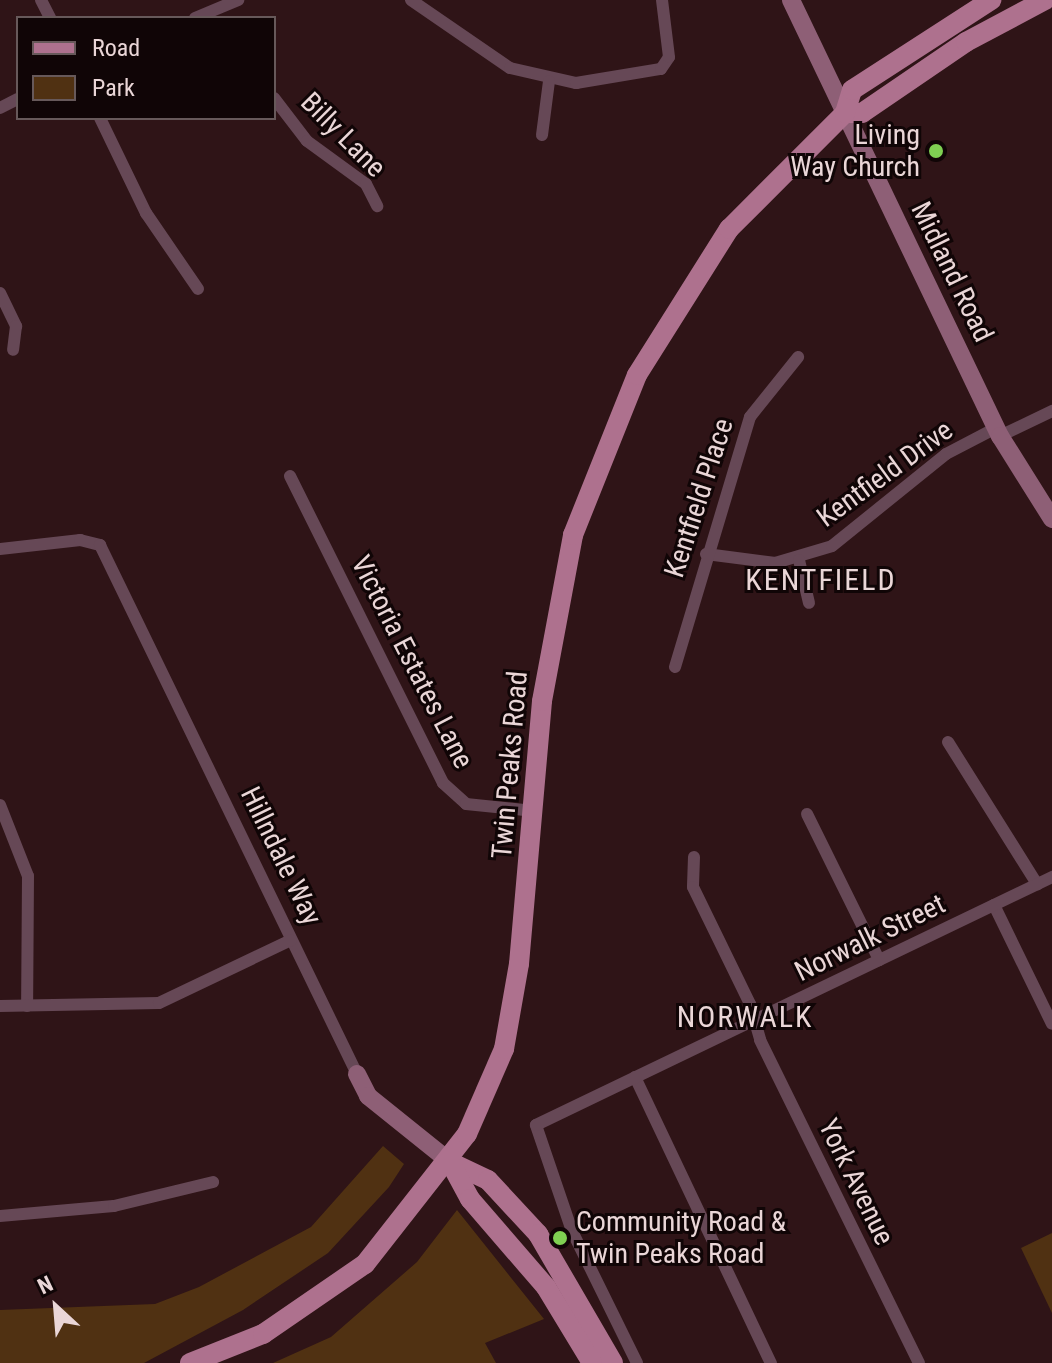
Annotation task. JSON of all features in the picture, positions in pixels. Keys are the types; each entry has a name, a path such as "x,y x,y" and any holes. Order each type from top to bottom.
{"main road":[{"name":"Midland Road","path":"791,0 998,432 1052,519"},
{"name":"Twin Peaks Road","path":"190,1363 263,1334 365,1264 450,1162 504,1049 534,811 551,638 573,535 614,426 669,318 729,229 845,113 855,88 991,0"},
{"name":"Twin Peaks Road","path":"845,113 862,113 966,42 1045,0"},
{"name":"Hillndale Way","path":"357,1074 368,1096 450,1162"},
{"path":"450,1162 470,1199 546,1287 592,1363"},
{"path":"450,1162 488,1180 538,1234 613,1363"}],"street":[{"path":"411,0 510,68 549,81 654,73 669,57 662,0"},
{"path":"203,16 233,8"},
{"path":"542,135 549,81"},
{"name":"Billy Lane","path":"276,101 307,141 366,184 377,206"},
{"path":"101,120 146,213 198,289"},
{"path":"0,293 16,326 13,350"},
{"name":"Kentfield Place","path":"675,667 706,554 750,417 798,357"},
{"name":"Kentfield Drive","path":"706,554 799,560 855,531 946,454 1052,411"},
{"name":"Victoria Estates Lane","path":"290,476 443,783 466,804 534,811"},
{"name":"Hillndale Way","path":"0,549 80,540 100,545 357,1074"},
{"path":"799,560 809,603"},
{"path":"948,742 1037,884"},
{"path":"0,805 28,876 27,1006"},
{"path":"807,814 879,960"},
{"name":"York Avenue","path":"694,857 693,887 753,1020 919,1363"},
{"name":"Norwalk Street","path":"637,1363 572,1231 536,1125 1052,877"},
{"path":"994,905 1052,1024"},
{"path":"0,1006 159,1003 291,940"},
{"path":"635,1077 771,1363"},
{"path":"0,1216 114,1206 213,1182"}],"green space":[{"path":"383,1146 404,1164 389,1187 328,1253 243,1310 144,1363 0,1363 0,1310 155,1304 199,1287 311,1227"},
{"path":"457,1210 544,1319 485,1343 496,1363 273,1363 331,1337 417,1262"},
{"path":"1052,1233 1052,1313 1021,1248"}],"place":[{"name":"Living Way Church","path":"936,151"},
{"name":"Community Road & Twin Peaks Road","path":"560,1238"}],"district":[{"name":"KENTFIELD","path":"821,580"},
{"name":"NORWALK","path":"745,1017"}]}
